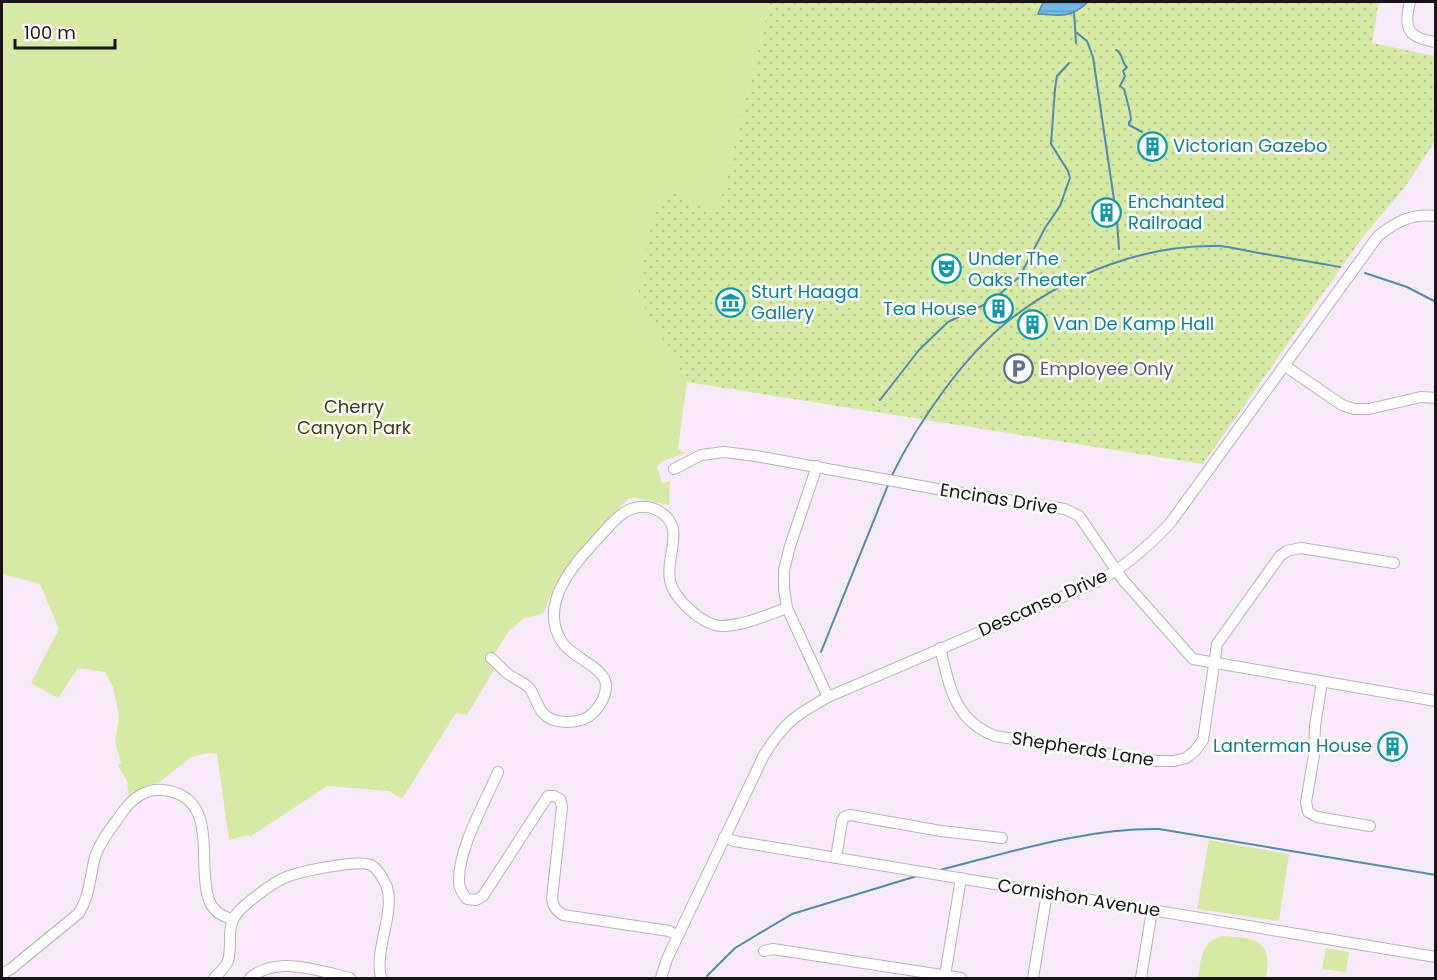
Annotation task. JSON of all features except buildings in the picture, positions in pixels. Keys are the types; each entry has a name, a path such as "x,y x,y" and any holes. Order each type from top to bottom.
{"street":[{"path":"1410,2 1407,24 1411,34 1420,39 1436,42"},
{"name":"Descanso Drive","path":"661,978 678,936 764,755 779,732 795,715 828,697 1097,582 1139,554 1171,522 1378,236 1408,217 1436,216"},
{"path":"1285,366 1342,405 1354,409 1369,409 1421,397 1436,398"},
{"name":"Encinas Drive","path":"675,469 701,455 724,452 1065,509 1079,516 1144,606 1191,658 1436,701"},
{"path":"817,466 790,546 784,570 784,589 787,608 828,697"},
{"path":"492,658 506,672 529,688 543,714 555,720 569,722 580,721 591,715 605,695 606,683 602,675 570,652 561,642 555,629 555,601 571,570 590,547 619,517 630,509 641,507 652,508 670,520 674,541 669,571 670,581 674,591 698,616 715,625 730,625 787,608"},
{"name":"Shepherds Lane","path":"940,648 959,708 964,717 981,730 995,736 1156,761 1174,761 1186,758 1203,740 1217,644 1274,563 1287,551 1306,549 1394,563"},
{"path":"1322,682 1306,801 1307,810 1317,817 1370,826"},
{"path":"498,772 468,842 461,865 459,884 466,899 476,900 483,896 548,796 554,796 560,799 562,807 552,898 553,906 557,911 563,915 669,931 678,936"},
{"path":"2,974 79,913 85,903 102,840 130,802 139,795 152,791 165,790 182,795 195,808 203,828 209,900 219,914 233,920"},
{"path":"836,858 842,821 844,817 850,815 941,831 1002,838"},
{"name":"Cornishon Avenue","path":"724,837 734,841 1436,957"},
{"path":"214,978 228,962 230,928 233,920 244,907 279,880 298,872 364,863 373,866 384,881 388,898 379,957 380,978"},
{"path":"945,976 961,878"},
{"path":"1033,978 1047,893"},
{"path":"1141,978 1152,910"},
{"path":"764,951 774,949 961,978"},
{"path":"250,978 269,969 289,966 350,978"}],"green space":[{"name":"Cherry Canyon Park","path":"2,2 770,2 718,213 640,289 687,381 678,449 685,453 663,461 657,466 662,483 670,481 669,505 635,498 628,499 590,539 559,581 543,614 524,618 508,632 495,653 494,670 467,715 456,713 402,799 389,791 327,786 250,837 249,835 229,840 217,754 209,753 191,757 160,782 148,785 129,797 127,781 118,766 121,763 115,742 119,716 113,687 105,672 78,668 58,698 31,683 59,629 40,584 2,574"},
{"path":"770,2 1379,2 1372,43 1435,56 1435,141 1405,187 1362,238 1203,464 687,382 638,296 645,252 655,212 671,192 718,212"},
{"path":"1209,840 1289,854 1279,921 1197,909"},
{"path":"1222,936 1245,938 1260,944 1267,956 1266,978 1198,978 1203,952 1210,942"},
{"path":"1326,948 1349,952 1346,972 1322,969"}],"water":[{"path":"1043,2 1088,2 1071,13 1038,14"}],"waterway":[{"path":"1074,12 1076,43"},
{"path":"1077,33 1087,41 1093,57 1117,220 1119,249"},
{"path":"1116,50 1127,67 1123,71 1125,76 1120,86 1124,89 1129,109 1131,120 1129,125 1142,132"},
{"path":"880,400 919,350 948,322 992,301 1020,276 1045,228 1060,206 1070,178 1051,144 1057,76 1069,63"},
{"path":"891,477 928,412 960,370 994,333 1034,302 1083,275 1136,256 1163,250 1219,246 1340,267"},
{"path":"1365,273 1407,287 1436,302"},
{"path":"821,652 888,485"},
{"path":"940,870 1048,842 1104,832 1159,829 1436,875"},
{"path":"707,976 735,948 792,914 917,876"}],"place":[{"name":"Victorian Gazebo","path":"1152,146"},
{"name":"Enchanted Railroad","path":"1107,212"},
{"name":"Under The Oaks Theater","path":"947,269"},
{"name":"Sturt Haaga Gallery","path":"730,302"},
{"name":"Tea House","path":"998,309"},
{"name":"Van De Kamp Hall","path":"1032,324"},
{"name":"Employee Only","path":"1019,369"},
{"name":"Lanterman House","path":"1393,746"}]}
